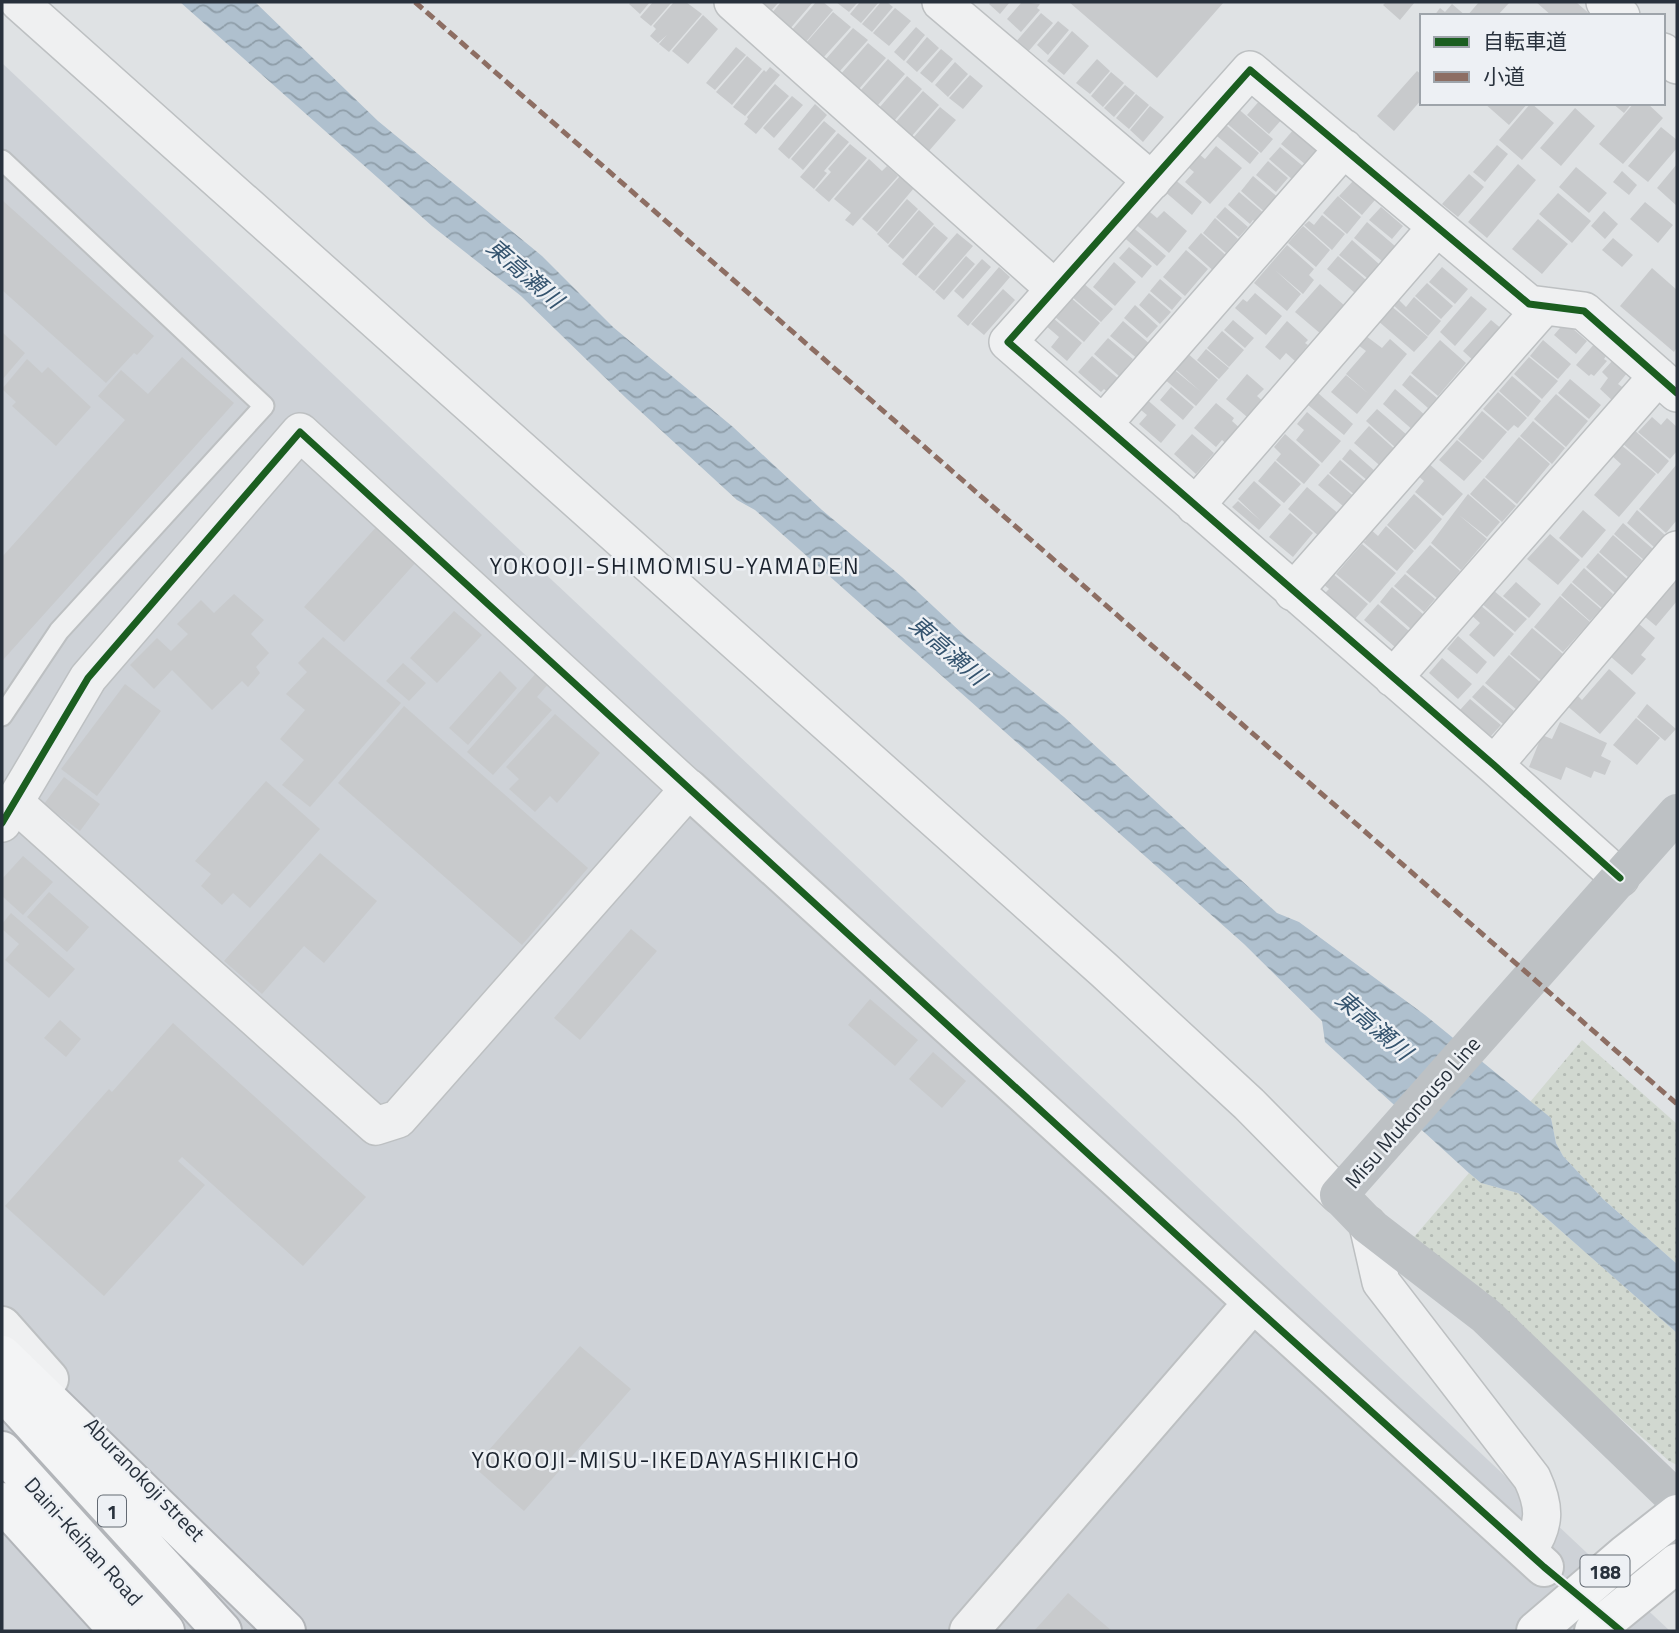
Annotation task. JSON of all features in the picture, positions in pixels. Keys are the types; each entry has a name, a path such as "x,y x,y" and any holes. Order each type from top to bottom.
{"main road":[{"name":"Misu Mukonouso Line","path":"1677,813 1348,1185 1368,1225 1486,1315 1677,1500"},
{"path":"2,1355 288,1631"},
{"name":"Daini-Keihan Road","path":"2,1390 222,1631"},
{"name":"Daini-Keihan Road","path":"2,1451 165,1631"},
{"path":"2,1503 119,1631"},
{"name":"188","path":"1536,1631 1677,1514"},
{"name":"188","path":"1594,1631 1677,1563"}],"street":[{"path":"19,2 1104,970 1249,1104 1348,1185"},
{"path":"734,2 1055,289"},
{"path":"941,2 1152,181"},
{"path":"1605,2 1619,14"},
{"path":"1393,678 1668,384 1584,311 1530,304 1250,70 1008,342 1620,878"},
{"path":"1103,424 1344,148"},
{"path":"1195,506 1436,228"},
{"path":"1293,592 1544,306"},
{"path":"689,789 398,1119 376,1126 8,813 88,678 300,432 1252,1304 1536,1559"},
{"path":"1494,765 1677,550"},
{"path":"1368,1225 1381,1282 1532,1478 1540,1494 1542,1515 1536,1559"},
{"path":"969,1631 1252,1304"},
{"name":"Aburanokoji street","path":"2,1326 288,1631"},
{"path":"2,1513 113,1631"}],"lane":[{"path":"2,160 264,406 59,631 2,716"}],"shaded area":[{"path":"2,63 1670,1631 2,1631"},
{"path":"1582,1040 1677,1124 1677,1264 1603,1199 1563,1156 1556,1143 1551,1118 1530,1102"},
{"path":"1469,1173 1481,1183 1518,1193 1677,1333 1677,1465 1669,1461 1414,1237"}],"water":[{"name":"東高瀬川","path":"180,2 255,2 378,121 542,256 613,327 733,427 967,638 1064,717 1277,913 1299,922 1425,1015 1551,1118 1556,1143 1563,1156 1603,1199 1677,1264 1677,1333 1518,1193 1481,1183 1469,1173 1325,1042 1322,1021 1244,944 755,510 737,500 627,399 521,296 432,226"}],"building":[{"path":"650,2 640,14 629,4"},
{"path":"653,2 672,2 651,26 640,17"},
{"path":"674,2 686,2 702,14 669,52 659,44 667,35 658,43 650,36 656,29 653,26"},
{"path":"758,2 779,2 770,12"},
{"path":"781,2 813,2 789,30 771,14"},
{"path":"816,2 823,2 833,10 805,43 791,31"},
{"path":"836,2 858,2 849,12"},
{"path":"860,2 879,2 861,23 850,14"},
{"path":"881,2 887,2 893,7 872,32 862,24"},
{"path":"1010,2 1000,14 989,4"},
{"path":"1022,2 1040,4 1037,8 1040,10 1021,32 1007,19"},
{"path":"1069,2 1224,2 1157,78"},
{"path":"1386,2 1415,2 1400,20 1383,5"},
{"path":"1479,2 1510,2 1499,14 1469,14"},
{"path":"1536,2 1576,2 1590,14 1550,14"},
{"path":"1452,4 1464,14 1436,14 1440,8 1445,12"},
{"path":"895,8 911,21 889,46 873,33"},
{"path":"833,12 851,27 822,59 805,44"},
{"path":"1041,13 1053,23 1027,53 1015,43"},
{"path":"703,15 718,29 688,64 672,51"},
{"path":"1058,21 1069,30 1048,55 1037,45"},
{"path":"916,27 925,35 904,61 894,52"},
{"path":"853,28 868,40 839,72 825,60"},
{"path":"1072,31 1089,46 1064,75 1047,61"},
{"path":"927,37 939,48 917,72 906,62"},
{"path":"868,43 886,58 858,90 840,75"},
{"path":"736,47 746,55 715,90 706,83"},
{"path":"941,49 953,59 932,83 920,73"},
{"path":"747,56 762,69 732,105 716,92"},
{"path":"888,59 905,74 878,105 861,90"},
{"path":"1097,59 1110,71 1090,94 1076,83"},
{"path":"955,62 968,74 948,97 935,85"},
{"path":"770,67 780,75 745,116 733,107 764,70 766,72"},
{"path":"1417,71 1420,73 1420,101 1394,131 1377,116"},
{"path":"1111,72 1124,83 1103,107 1091,96"},
{"path":"970,75 983,86 963,109 949,98"},
{"path":"907,76 922,89 894,121 879,108"},
{"path":"775,84 789,96 756,134 744,124"},
{"path":"1125,85 1135,93 1114,117 1104,108"},
{"path":"923,91 939,105 911,137 895,123"},
{"path":"1136,94 1149,105 1129,129 1116,118"},
{"path":"792,96 803,105 774,138 763,128"},
{"path":"1261,99 1283,118 1269,134 1247,115"},
{"path":"815,104 827,115 789,159 778,149"},
{"path":"1486,105 1526,105 1509,125"},
{"path":"1529,105 1533,105 1554,123 1522,160 1499,140"},
{"path":"1614,105 1630,105 1624,113"},
{"path":"1632,105 1649,105 1663,118 1623,164 1599,144"},
{"path":"1150,106 1164,117 1143,142 1130,130"},
{"path":"1235,106 1273,139 1261,153 1223,120"},
{"path":"940,107 956,120 928,152 913,138"},
{"path":"1575,108 1595,126 1561,166 1540,148"},
{"path":"824,121 836,131 803,170 791,159"},
{"path":"1226,125 1259,153 1250,164 1217,136"},
{"path":"1661,127 1677,140 1677,148 1648,182 1628,166"},
{"path":"1294,129 1319,149 1306,165 1281,144"},
{"path":"838,133 849,142 824,171 827,173 814,189 800,177"},
{"path":"850,144 867,158 829,202 815,190 831,172 828,169"},
{"path":"1497,145 1508,154 1485,182 1473,172"},
{"path":"1216,146 1242,168 1210,204 1185,182 1194,172 1182,162 1193,149 1205,159"},
{"path":"1280,147 1304,167 1293,180 1269,159"},
{"path":"869,159 882,171 887,166 898,176 853,226 845,220 851,213 834,199"},
{"path":"1268,161 1288,178 1276,192 1256,175"},
{"path":"1518,164 1536,180 1487,238 1468,222"},
{"path":"1677,164 1677,206 1657,188"},
{"path":"1576,167 1607,193 1589,213 1559,187"},
{"path":"1622,171 1637,185 1629,195 1613,182"},
{"path":"1469,174 1484,187 1458,217 1442,204"},
{"path":"900,176 914,188 877,232 862,219"},
{"path":"1253,176 1281,200 1268,215 1241,191"},
{"path":"1173,178 1202,202 1192,215 1163,190"},
{"path":"1353,181 1375,200 1362,215 1339,196"},
{"path":"1239,192 1266,215 1258,225 1253,220 1250,224 1228,205"},
{"path":"1558,193 1591,221 1572,243 1539,214"},
{"path":"1338,196 1361,217 1347,234 1323,213"},
{"path":"907,199 918,209 888,244 877,234"},
{"path":"2,200 154,336 106,383 2,290"},
{"path":"1645,202 1673,225 1658,243 1630,219"},
{"path":"1144,207 1157,218 1164,211 1187,231 1169,253 1132,221"},
{"path":"1225,207 1248,227 1239,237 1216,217"},
{"path":"1381,207 1403,226 1392,239 1369,220"},
{"path":"919,210 934,224 903,259 888,246"},
{"path":"1604,211 1618,224 1605,239 1591,226"},
{"path":"1322,215 1345,234 1332,250 1304,225 1309,221 1314,225"},
{"path":"1215,218 1238,239 1226,253 1203,233"},
{"path":"1538,219 1568,244 1542,274 1512,249"},
{"path":"1367,222 1395,246 1382,261 1354,238"},
{"path":"1129,224 1166,256 1157,266 1120,234"},
{"path":"934,226 948,238 916,276 902,264"},
{"path":"1303,226 1330,250 1316,267 1288,243"},
{"path":"957,233 973,246 934,291 918,277"},
{"path":"1201,233 1230,259 1217,274 1188,248"},
{"path":"1613,238 1633,255 1622,267 1602,250"},
{"path":"1352,240 1379,264 1367,278 1339,255"},
{"path":"1287,245 1314,269 1309,275 1314,280 1303,294 1275,270 1301,294 1287,311 1254,283"},
{"path":"1129,247 1152,266 1142,278 1119,258"},
{"path":"1186,250 1208,269 1185,296 1163,277"},
{"path":"966,256 975,264 944,300 935,292"},
{"path":"1338,256 1366,280 1355,293 1327,269"},
{"path":"982,259 991,267 963,299 954,291"},
{"path":"1114,262 1136,282 1115,306 1093,287"},
{"path":"999,267 1010,277 968,326 957,316"},
{"path":"1442,267 1468,289 1455,304 1429,282"},
{"path":"1652,268 1677,290 1677,347 1674,352 1620,306"},
{"path":"1160,279 1182,298 1172,310 1150,291"},
{"path":"1082,282 1113,309 1101,322 1071,296"},
{"path":"1427,283 1453,306 1441,319 1415,296"},
{"path":"1320,284 1345,306 1321,334 1295,312"},
{"path":"1003,289 1015,300 984,335 971,324"},
{"path":"1149,293 1171,312 1160,324 1139,305"},
{"path":"1255,293 1282,316 1266,335 1235,308 1243,299 1247,302"},
{"path":"1471,296 1487,309 1455,346 1440,332"},
{"path":"1070,297 1100,323 1084,342 1054,316"},
{"path":"1414,297 1441,321 1428,336 1392,304 1397,298 1406,307"},
{"path":"1135,305 1158,326 1147,338 1124,318"},
{"path":"1390,305 1428,337 1414,352 1377,320"},
{"path":"1052,317 1082,343 1067,361 1051,347 1059,337 1045,325"},
{"path":"1233,320 1254,338 1245,348 1224,330"},
{"path":"1491,320 1503,330 1475,362 1463,351"},
{"path":"1123,321 1151,345 1139,360 1110,336"},
{"path":"1287,321 1308,340 1305,343 1308,345 1295,361 1286,353 1280,360 1265,347"},
{"path":"1565,322 1587,341 1576,354 1554,335"},
{"path":"1222,331 1244,350 1229,367 1207,348"},
{"path":"3,333 25,353 2,380 2,335"},
{"path":"1366,336 1382,348 1390,339 1407,354 1357,414 1331,392 1346,375 1369,394 1346,374 1366,351 1358,345"},
{"path":"1108,338 1133,359 1119,376 1094,354"},
{"path":"1440,340 1466,363 1438,396 1411,373"},
{"path":"1543,340 1571,364 1558,379 1530,356"},
{"path":"1596,342 1608,353 1604,359 1607,361 1594,376 1589,376 1576,365"},
{"path":"1206,349 1229,368 1219,379 1197,360"},
{"path":"1186,352 1218,380 1196,406 1163,378 1172,368 1200,391 1173,367"},
{"path":"1092,356 1121,381 1110,394 1104,389 1101,392 1078,372"},
{"path":"182,357 234,403 2,661 2,557 125,420 98,396 121,370 148,394"},
{"path":"1529,357 1558,381 1542,399 1514,374"},
{"path":"27,359 42,373 48,367 91,407 56,446 12,406 16,402 2,389"},
{"path":"1613,360 1628,372 1618,384 1625,389 1614,402 1600,389 1608,378 1602,372"},
{"path":"1247,374 1264,389 1257,396 1267,405 1253,422 1226,399"},
{"path":"1410,375 1437,398 1428,408 1402,385"},
{"path":"1512,376 1541,401 1528,417 1499,391"},
{"path":"1570,379 1601,405 1589,419 1558,393"},
{"path":"1171,387 1194,407 1183,420 1160,400"},
{"path":"1395,389 1426,416 1414,431 1383,404"},
{"path":"1498,392 1527,418 1518,428 1514,425 1508,431 1483,409"},
{"path":"1318,393 1353,424 1344,435 1308,405"},
{"path":"1556,394 1588,421 1566,447 1534,419"},
{"path":"1144,397 1176,425 1161,443 1139,424 1147,415 1136,406"},
{"path":"1216,403 1234,418 1232,421 1243,431 1230,447 1222,440 1216,447 1194,428"},
{"path":"1377,409 1407,435 1396,448 1366,421"},
{"path":"1482,411 1507,432 1483,460 1458,439"},
{"path":"1307,412 1341,441 1322,463 1296,440 1304,430 1297,424"},
{"path":"1652,417 1661,425 1667,418 1677,427 1677,451 1670,459 1638,432"},
{"path":"1533,421 1565,448 1552,464 1520,436"},
{"path":"1369,426 1399,453 1385,470 1354,443"},
{"path":"1633,429 1669,461 1658,474 1622,443"},
{"path":"1192,434 1214,453 1196,474 1174,454"},
{"path":"1285,434 1320,465 1304,484 1276,460 1281,454 1274,447"},
{"path":"1519,437 1550,464 1517,504 1485,477"},
{"path":"1457,440 1482,461 1464,481 1439,460"},
{"path":"1620,444 1656,474 1619,517 1594,495 1621,464 1611,455"},
{"path":"1350,449 1376,472 1368,481 1342,459"},
{"path":"1340,460 1367,483 1356,496 1329,473"},
{"path":"1275,461 1301,484 1284,503 1258,481"},
{"path":"1427,462 1463,494 1443,516 1415,492 1424,481 1416,474"},
{"path":"1677,464 1677,520 1666,533 1639,509"},
{"path":"1328,474 1358,500 1349,511 1318,485"},
{"path":"1484,478 1516,506 1502,522 1470,494"},
{"path":"1254,481 1281,505 1259,530 1232,507 1238,501 1261,521 1238,499"},
{"path":"1307,487 1340,515 1321,538 1288,509"},
{"path":"1414,494 1442,519 1415,550 1387,525"},
{"path":"1468,494 1500,522 1487,537 1459,515 1487,539 1461,570 1431,543"},
{"path":"1583,510 1606,530 1582,558 1559,538"},
{"path":"1637,510 1665,535 1654,547 1627,523"},
{"path":"1290,513 1313,533 1293,557 1269,537"},
{"path":"1623,523 1653,549 1644,560 1614,534"},
{"path":"378,525 418,560 344,642 304,607"},
{"path":"1386,526 1414,551 1397,571 1363,542 1366,540 1361,536 1369,528 1378,536"},
{"path":"1550,534 1580,560 1558,585 1527,559"},
{"path":"1613,535 1642,560 1628,577 1599,552"},
{"path":"1362,544 1396,573 1370,603 1336,574"},
{"path":"1430,545 1460,571 1437,598 1406,572"},
{"path":"1598,553 1627,579 1615,593 1586,567"},
{"path":"1584,568 1613,594 1602,608 1572,582"},
{"path":"1332,573 1368,604 1354,620 1324,594 1329,589 1323,584"},
{"path":"1405,574 1435,599 1424,612 1394,586"},
{"path":"1677,578 1677,601 1656,626 1644,616"},
{"path":"1516,582 1541,604 1529,618 1503,596"},
{"path":"1571,583 1601,609 1590,621 1561,595"},
{"path":"1392,587 1424,615 1411,629 1380,602"},
{"path":"1493,590 1527,619 1515,632 1481,603"},
{"path":"234,594 264,620 251,634 269,653 256,667 260,673 248,687 242,681 212,710 172,670 154,689 130,665 157,638 171,651 188,634 177,624 201,600 214,613"},
{"path":"1560,596 1590,622 1563,652 1534,627"},
{"path":"1378,604 1409,631 1395,647 1364,620"},
{"path":"1479,604 1514,634 1494,657 1469,635 1480,623 1470,614"},
{"path":"454,611 482,635 437,683 410,658"},
{"path":"1639,624 1655,638 1641,655 1646,659 1632,675 1611,657"},
{"path":"1532,628 1563,654 1541,680 1510,654"},
{"path":"1458,636 1487,662 1477,674 1447,649"},
{"path":"323,637 401,703 310,807 282,785 304,760 280,739 305,710 286,694 307,672 298,663"},
{"path":"1509,655 1540,682 1517,710 1485,683"},
{"path":"1442,658 1472,684 1458,699 1429,673"},
{"path":"403,663 426,683 409,701 386,681"},
{"path":"1609,669 1636,693 1600,734 1565,704 1575,693 1582,700"},
{"path":"500,671 517,688 468,745 449,728"},
{"path":"537,672 549,683 537,697 552,710 493,775 467,752"},
{"path":"125,684 161,711 97,796 61,769"},
{"path":"1483,685 1514,711 1503,724 1472,697"},
{"path":"1470,699 1501,725 1491,736 1460,710"},
{"path":"1647,704 1676,729 1665,741 1637,717"},
{"path":"404,706 588,868 522,945 338,783"},
{"path":"555,714 600,753 557,803 550,796 535,812 509,789 519,779 506,767"},
{"path":"1636,718 1660,738 1637,765 1613,745"},
{"path":"1560,722 1607,743 1601,756 1611,761 1605,775 1594,771 1591,778 1566,767 1561,780 1529,767 1542,735 1552,739"},
{"path":"64,777 100,804 80,831 44,804"},
{"path":"266,781 320,829 250,908 233,893 222,905 201,886 211,874 195,861"},
{"path":"320,853 377,901 324,963 304,946 262,994 224,961"},
{"path":"23,856 53,882 23,915 2,896 2,879"},
{"path":"49,892 89,927 67,952 27,917"},
{"path":"11,913 75,969 49,998 5,960 19,944 2,929 2,924"},
{"path":"631,929 657,951 580,1040 554,1018"},
{"path":"870,999 918,1040 895,1066 848,1025"},
{"path":"60,1020 81,1039 66,1057 44,1038"},
{"path":"173,1023 366,1197 303,1266 182,1157 178,1161 205,1185 104,1296 5,1206 109,1089 112,1092"},
{"path":"933,1052 966,1081 942,1108 909,1079"},
{"path":"580,1346 631,1389 524,1511 474,1467"},
{"path":"1068,1593 1112,1631 1034,1631"}],"marked path":[{"path":"415,2 1677,1104"}],"cycle path":[{"path":"1620,878 1008,342 1250,70 1529,304 1584,311 1677,393"},
{"path":"2,823 88,678 300,432 1252,1304 1544,1567 1621,1631"}],"district":[{"name":"YOKOOJI-SHIMOMISU-YAMADEN","path":"675,565"},
{"name":"YOKOOJI-MISU-IKEDAYASHIKICHO","path":"666,1459"}]}
